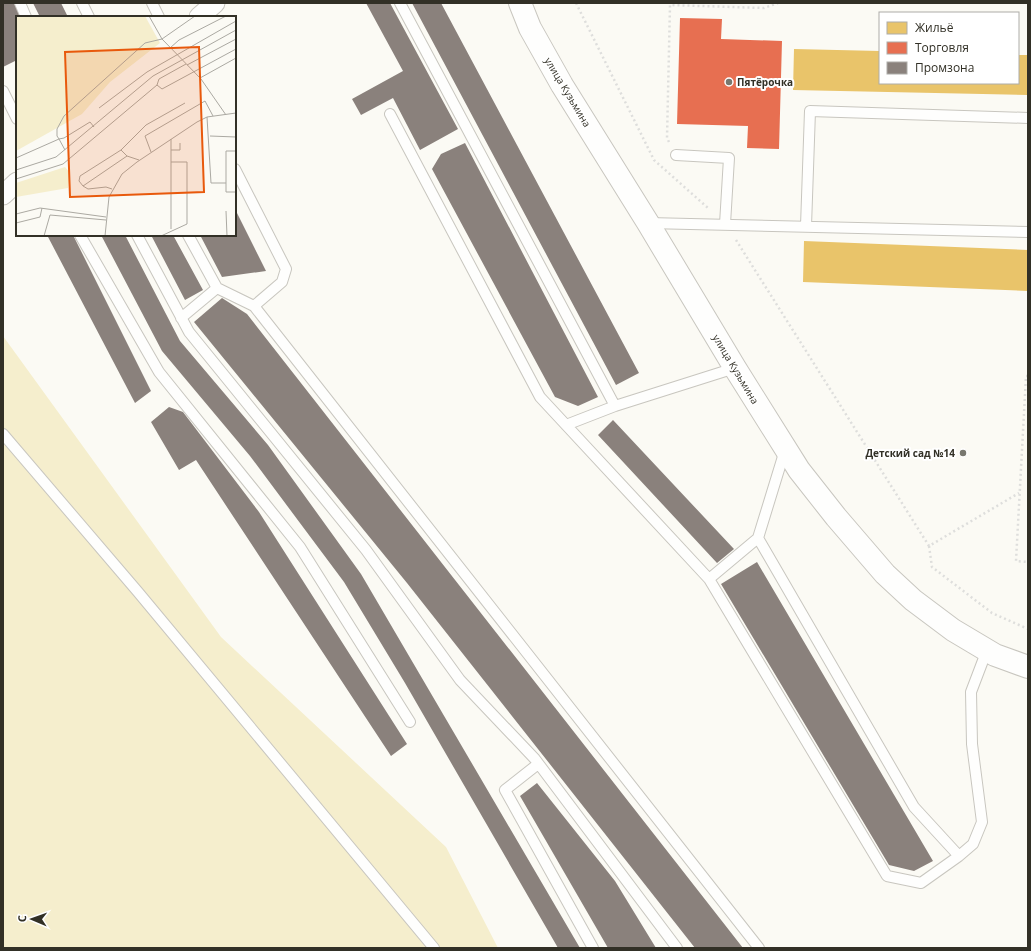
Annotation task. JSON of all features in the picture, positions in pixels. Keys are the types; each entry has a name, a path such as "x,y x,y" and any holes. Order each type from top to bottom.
{"main road":[{"name":"улица Кузьмина","path":"520,3 530,28 562,84 799,470 836,518 885,574 913,600 953,630 995,655 1028,667"}],"street":[{"path":"200,16 215,3"},
{"path":"3,195 16,183"}],"lane":[{"path":"20,3 26,16"},
{"path":"82,3 88,16"},
{"path":"152,3 158,16"},
{"path":"400,3 615,406"},
{"path":"3,90 16,117"},
{"path":"806,226 810,111 1028,118"},
{"path":"390,114 540,397 709,579 887,876 921,883 959,856 973,844 982,822 972,744 971,692 987,650"},
{"path":"676,155 729,158 725,224"},
{"path":"236,171 286,269 282,282 254,306"},
{"path":"648,223 1028,232"},
{"path":"81,236 159,372 300,547 410,722"},
{"path":"138,236 189,332 366,550 460,680 538,764 677,948"},
{"path":"189,236 217,288 254,306 759,948"},
{"path":"181,318 217,288"},
{"path":"566,425 615,406 735,368"},
{"path":"3,434 138,592 434,948"},
{"path":"709,579 758,538 786,449"},
{"path":"758,538 914,807 959,856"},
{"path":"538,764 505,790 593,948"}],"path":[{"path":"576,3 654,160 725,224 929,546 932,567 992,613 1020,627 1028,629"},
{"path":"676,155 667,138 670,5 764,8 778,3"},
{"path":"1028,376 1026,376 1016,561 1028,562"},
{"path":"929,546 1019,493"}],"shaded area":[{"path":"3,336 221,637 446,847 498,948 3,948"}],"building: Жильё":[{"path":"794,49 879,51 879,84 1019,84 1019,55 1028,55 1028,95 793,90"},
{"path":"804,241 1028,250 1028,291 803,282"}],"building: Торговля":[{"name":"Пятёрочка","path":"680,18 722,19 721,39 782,41 779,149 747,148 748,126 677,124"}],"building: Промзона":[{"path":"3,3 14,3 20,16 16,16 16,60 3,67"},
{"path":"33,3 61,3 68,16 40,16"},
{"path":"366,3 390,3 458,129 420,150 393,98 361,115 352,99 403,71"},
{"path":"412,3 441,3 639,373 616,385"},
{"path":"465,143 598,397 578,406 555,397 432,169 441,154"},
{"path":"236,211 266,271 222,277 201,236 236,236"},
{"path":"48,236 74,236 151,391 135,403"},
{"path":"102,236 126,236 180,341 268,445 361,574 580,948 558,948 405,683 344,582 250,456 162,351"},
{"path":"152,236 174,236 203,290 185,300"},
{"path":"222,298 247,314 743,948 695,948 407,583 194,322"},
{"path":"169,407 183,412 259,512 407,744 391,756 196,460 179,470 151,422"},
{"path":"613,420 734,549 717,563 598,435"},
{"path":"757,562 933,861 914,871 889,865 721,584"},
{"path":"537,783 615,881 656,948 608,948 520,796"}],"place":[{"name":"Пятёрочка","path":"729,82"},
{"name":"Детский сад №14","path":"963,453"}]}
